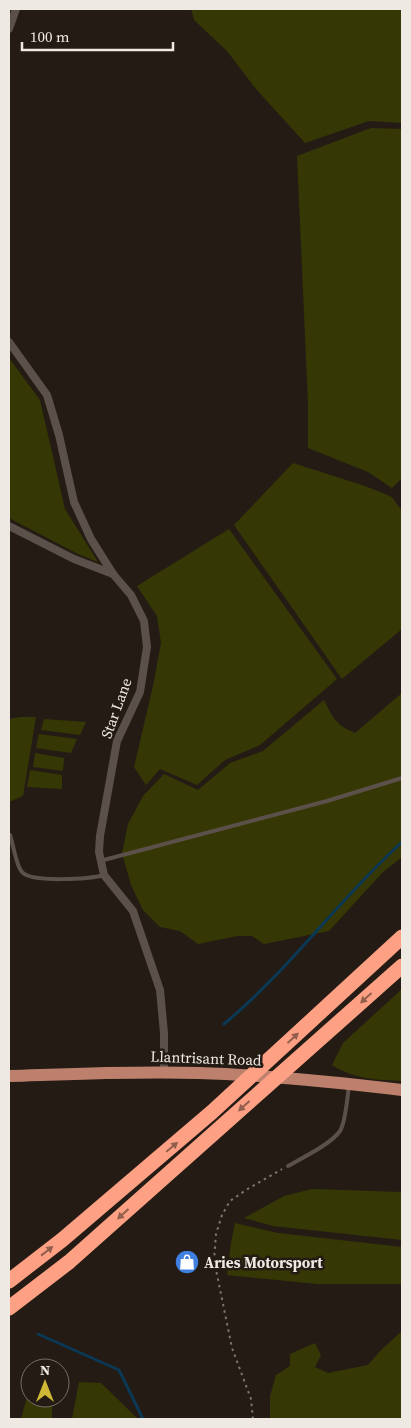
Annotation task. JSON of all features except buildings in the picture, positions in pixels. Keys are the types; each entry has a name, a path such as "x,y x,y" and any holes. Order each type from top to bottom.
{"highway":[{"path":"9,1281 62,1240 212,1112 402,937"},
{"path":"9,1308 69,1262 402,966"}],"main road":[{"name":"Llantrisant Road","path":"9,1076 199,1073 268,1076 402,1090"}],"street":[{"path":"9,29 16,9"},
{"name":"Star Lane","path":"9,342 47,395 59,435 74,502 91,539 113,574 131,596 144,621 147,647 140,692 117,740 100,836 100,861 104,875 133,911 160,990 164,1033 164,1073"},
{"path":"9,526 74,558 113,574"}],"lane":[{"path":"100,861 327,801 402,778"},
{"path":"10,834 20,869 26,875 67,879 93,878 104,875"},
{"path":"288,1166 325,1145 340,1131 346,1110 346,1083"}],"path":[{"path":"253,1419 251,1399 232,1348 214,1260 216,1234 222,1215 230,1201 288,1166"}],"shaded area":[{"path":"191,9 402,9 402,123 369,121 305,143 256,89 227,51 194,20"},
{"path":"371,128 402,129 402,478 392,488 368,472 308,448 308,403 297,156"},
{"path":"9,358 40,400 65,509 98,562 78,554 9,518"},
{"path":"293,463 365,486 392,497 402,511 402,629 342,679 234,525"},
{"path":"229,529 337,679 260,745 225,760 197,785 160,769 146,785 134,767 161,643 157,616 137,586"},
{"path":"402,693 402,857 382,873 329,931 264,944 252,936 237,936 198,944 180,931 160,927 143,910 131,885 122,853 128,824 143,796 164,774 198,790 230,763 263,751 324,700 336,720 343,727 355,733"},
{"path":"36,717 23,796 9,802 9,719"},
{"path":"44,719 86,722 80,735 41,730"},
{"path":"39,734 77,739 71,753 36,748"},
{"path":"35,753 64,758 63,771 33,767"},
{"path":"30,770 62,775 62,789 27,787"},
{"path":"402,989 402,1081 357,1076 332,1065 343,1043"},
{"path":"312,1189 402,1192 402,1240 273,1226 244,1218 284,1196"},
{"path":"235,1223 278,1233 402,1247 402,1284 317,1284 227,1275"},
{"path":"402,1331 402,1419 270,1419 270,1396 276,1375 290,1366 290,1354 315,1343 321,1355 315,1367 328,1373 368,1365"},
{"path":"79,1382 101,1383 138,1419 72,1419"},
{"path":"24,1408 52,1408 52,1419 21,1419"}],"waterway":[{"path":"224,1024 271,980 357,887 402,842"},
{"path":"38,1334 119,1370 143,1419"}],"place":[{"name":"Aries Motorsport","path":"187,1262"}]}
